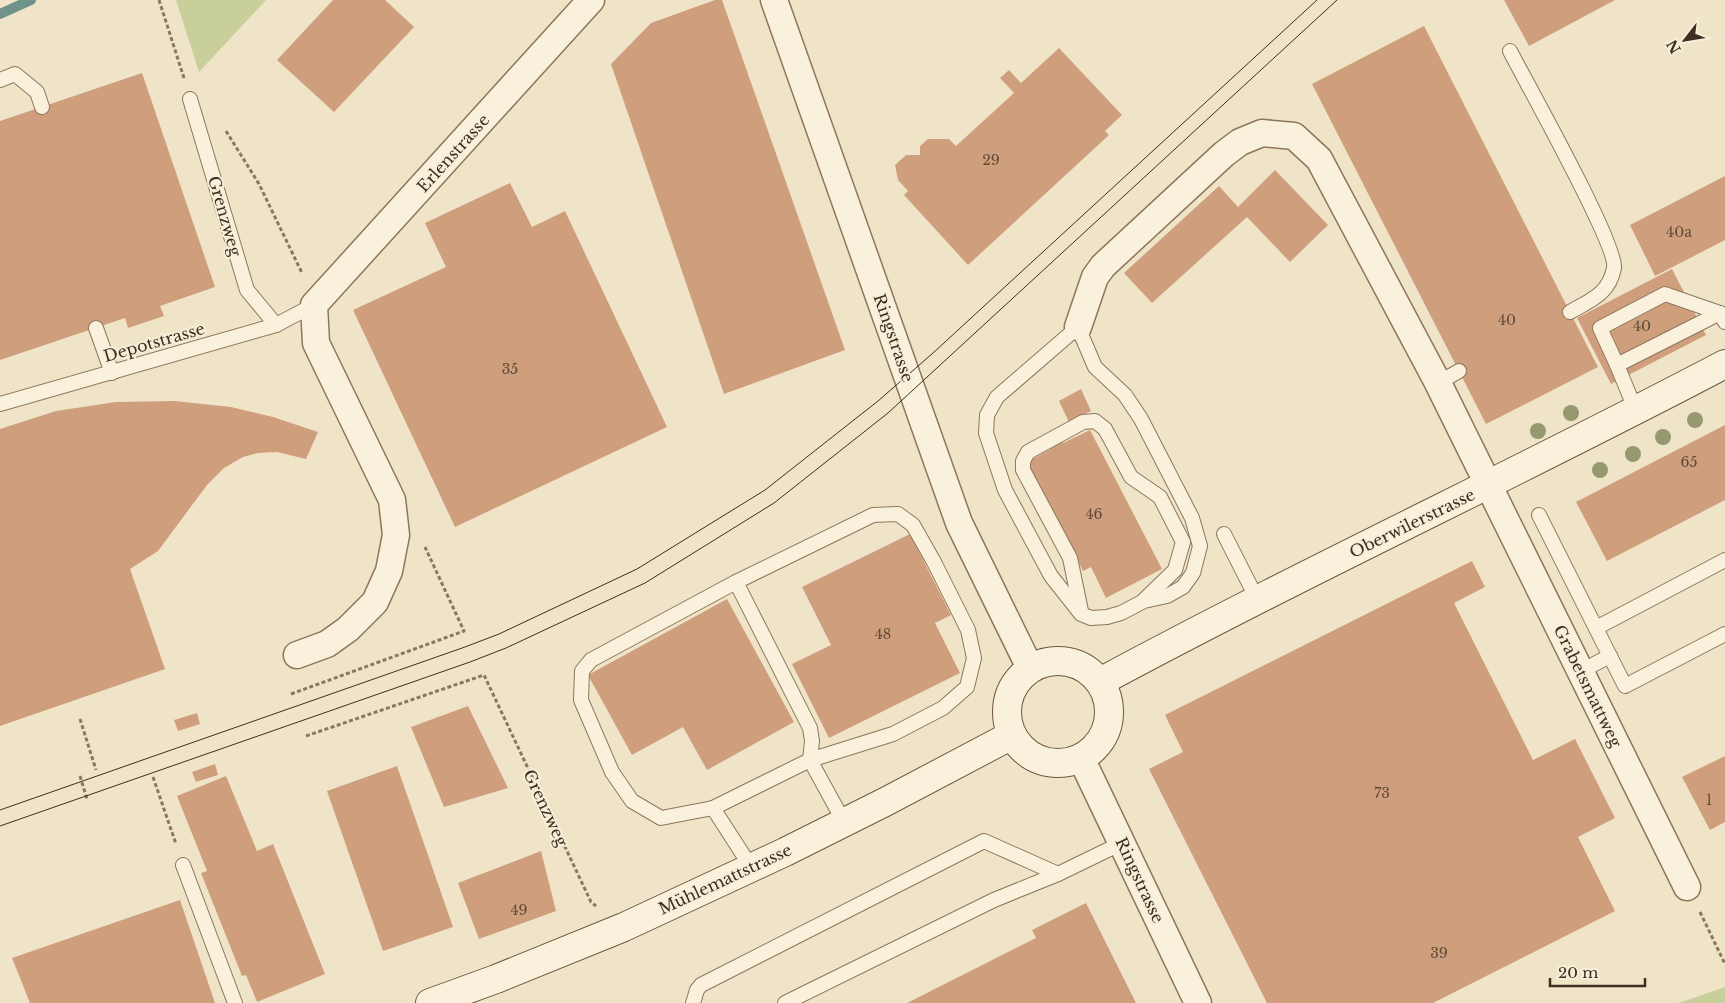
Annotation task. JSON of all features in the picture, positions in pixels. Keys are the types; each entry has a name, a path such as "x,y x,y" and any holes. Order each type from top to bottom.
{"main road":[{"name":"Oberwilerstrasse","path":"1100,682 1257,599 1489,485 1725,364"},
{"path":"1055,660 1068,661 1080,665 1091,672 1100,682 1108,698 1110,716 1105,733 1096,748 1081,758 1055,763 1042,761 1029,755 1019,746 1012,735 1007,720 1007,705 1010,691 1018,678 1030,668 1055,660"},
{"name":"Mühlemattstrasse","path":"430,1003 496,979 624,926 844,822 1012,735"}],"street":[{"name":"Erlenstrasse","path":"314,305 591,0"},
{"name":"Ringstrasse","path":"774,0 959,523 1030,668"},
{"name":"Grabetsmattweg","path":"1078,328 1095,278 1103,266 1224,154 1240,142 1262,133 1294,136 1319,159 1449,377 1489,485 1687,887"},
{"path":"297,655 327,644 348,629 375,602 389,571 396,535 392,500 316,343 314,305"},
{"name":"Ringstrasse","path":"1081,758 1198,1003"}],"lane":[{"path":"1510,51 1593,210 1612,253 1615,266 1610,282 1601,295 1570,312"},
{"path":"0,80 15,74 37,92 42,107"},
{"name":"Grenzweg","path":"190,99 247,290 276,325"},
{"path":"1636,411 1600,328 1665,294 1723,318"},
{"name":"Depotstrasse","path":"0,404 276,325 314,305"},
{"path":"1617,365 1723,318"},
{"path":"96,328 112,373"},
{"path":"1078,328 1096,367 1124,395 1141,419 1192,518 1200,546 1193,573 1183,587 1167,596 1144,601 1121,613 1107,617 1092,618 1081,614 1051,576 1005,490 986,433 987,415 997,397 1078,328"},
{"path":"1081,614 1070,558 1023,470 1023,461 1028,452 1083,422 1095,421 1105,429 1131,477 1160,497 1183,542 1175,570 1144,601"},
{"path":"898,514 913,525 968,630 974,658 967,687 942,708 893,734 810,760 712,808 661,818 632,801 612,772 581,700 582,671 591,660 736,582 873,515 898,514"},
{"path":"1538,515 1625,686 1725,634"},
{"path":"1224,534 1257,599"},
{"path":"1596,628 1725,560"},
{"path":"736,582 810,728 812,741 810,760 844,822"},
{"path":"1581,671 1610,656"},
{"path":"712,808 750,867"},
{"path":"693,1003 696,990 701,984 984,841 1058,874"},
{"path":"785,1003 994,900 1058,874 1122,843"},
{"path":"184,865 235,1003"}],"path":[{"path":"159,0 190,99"},
{"path":"225,130 259,184 302,273 314,305"},
{"path":"291,694 464,631 422,541"},
{"name":"Grenzweg","path":"306,736 484,675 591,902 624,926"},
{"path":"80,719 96,770"},
{"path":"80,776 87,799"},
{"path":"153,777 184,865"},
{"path":"1687,887 1725,964"}],"green space":[{"path":"176,0 266,0 199,72"},
{"path":"1725,987 1725,1003 1679,1003"}],"building":[{"path":"333,0 385,0 414,27 334,112 277,60"},
{"path":"715,0 722,0 845,350 724,394 611,64 651,23"},
{"path":"1504,0 1615,0 1529,46"},
{"path":"1424,26 1598,367 1486,424 1312,84"},
{"path":"1059,48 1122,115 1105,131 1109,135 968,265 904,195 908,191 898,180 895,165 906,155 920,155 920,146 928,139 949,139 956,146 1014,93 1000,78 1009,70 1021,83"},
{"path":"142,73 215,287 160,306 164,316 128,328 125,318 0,360 0,121"},
{"path":"1275,170 1328,225 1290,262 1247,217 1152,303 1124,273 1219,186 1238,207"},
{"path":"1725,176 1725,240 1655,276 1630,225"},
{"path":"510,183 532,227 565,211 667,427 455,527 353,310 446,267 425,223"},
{"path":"1672,269 1706,335 1611,384 1577,318"},
{"path":"1081,389 1091,411 1069,422 1059,401"},
{"path":"175,401 231,407 273,417 318,432 306,459 277,452 258,453 243,457 224,468 207,485 158,551 130,569 165,669 0,726 0,429 56,411 116,402"},
{"path":"1725,425 1725,500 1607,561 1576,502"},
{"path":"1090,430 1162,569 1106,598 1091,567 1083,571 1027,462 1051,449 1048,444 1060,438 1063,443"},
{"path":"910,534 951,615 935,623 960,673 829,738 792,664 831,645 802,587"},
{"path":"1472,561 1485,587 1454,603 1533,760 1575,739 1615,818 1578,837 1615,911 1433,1003 1267,1003 1149,769 1183,752 1165,715"},
{"path":"727,599 794,722 707,770 683,727 632,755 588,675"},
{"path":"468,706 508,788 444,807 411,727"},
{"path":"197,713 200,724 178,731 174,720"},
{"path":"1725,756 1725,822 1710,830 1682,777"},
{"path":"215,764 218,775 196,782 192,772"},
{"path":"397,766 453,927 383,951 327,791"},
{"path":"226,776 257,851 273,844 325,974 257,1002 246,975 242,976 201,873 207,871 177,796"},
{"path":"541,851 556,911 479,939 458,883"},
{"path":"180,900 215,1003 30,1003 12,958"},
{"path":"1086,903 1136,1003 907,1003 1036,938 1032,930"}],"waterway":[{"path":"0,14 31,0"}],"tram line":[{"path":"0,810 465,647 499,634 637,569 765,490 878,401 933,353 1317,0"},
{"path":"0,826 470,662 506,648 645,583 774,503 888,413 1337,0"}]}
